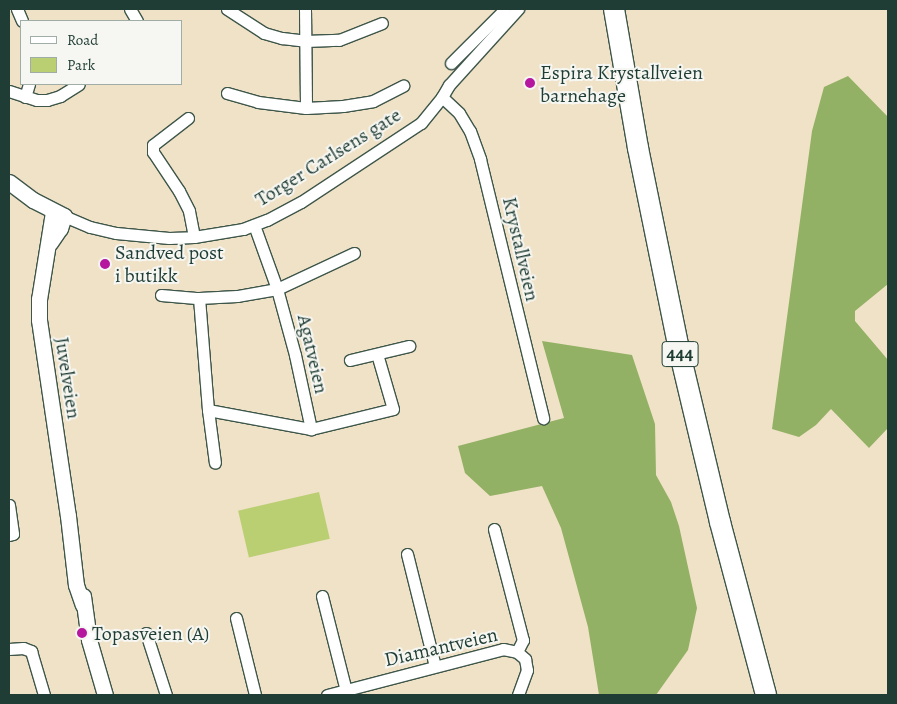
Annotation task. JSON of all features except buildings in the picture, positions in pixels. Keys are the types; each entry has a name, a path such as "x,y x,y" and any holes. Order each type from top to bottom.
{"highway":[{"name":"444","path":"614,9 638,148 680,354 720,522 766,695"},
{"name":"444","path":"627,9 678,284 709,426 778,695"}],"street":[{"path":"130,9 137,20"},
{"path":"227,9 264,33 305,41 339,40 382,23"},
{"path":"305,9 306,108"},
{"path":"451,63 506,9"},
{"name":"Torger Carlsens gate","path":"9,182 59,214 90,227 142,238 194,238 254,226 301,202 421,123 442,97 449,84 518,9"},
{"path":"25,97 28,85"},
{"path":"9,91 25,97 47,100 60,96 77,85"},
{"path":"227,93 258,102 306,108 343,106 373,101 403,86"},
{"name":"Krystallveien","path":"442,97 459,113 470,131 480,158 543,418"},
{"path":"188,118 153,145 153,152 179,191 189,211 194,238"},
{"name":"Juvelveien","path":"59,214 48,247 39,299 39,320 68,516 76,585 83,605 89,640 105,695"},
{"name":"Agatveien","path":"254,226 277,288 295,355 311,428"},
{"path":"161,296 199,298 237,296 277,288 354,252"},
{"path":"199,298 208,410 215,463"},
{"name":"Agatveien","path":"350,360 409,346"},
{"path":"208,410 311,428 393,409 377,354"},
{"path":"9,505 13,534 9,535"},
{"path":"494,529 523,640 517,652"},
{"path":"406,554 435,666"},
{"path":"322,596 346,691"},
{"path":"236,618 255,695"},
{"path":"146,633 166,695"},
{"path":"9,649 23,648 31,652 44,695"},
{"name":"Diamantveien","path":"327,695 503,649 517,652 524,659 527,670 518,695"}],"green space":[{"path":"848,76 888,117 888,284 855,311 855,321 888,360 888,428 869,448 831,409 816,425 799,437 772,429 812,131 824,87"},
{"path":"542,341 632,355 655,424 656,475 671,502 679,526 697,608 688,650 656,695 599,695 588,627 561,528 542,486 490,496 465,473 458,446 564,418"},
{"path":"319,492 330,539 249,557 238,511"}],"place":[{"name":"Espira Krystallveien barnehage","path":"530,83"},
{"name":"Sandved post i butikk","path":"105,264"},
{"name":"Topasveien (A)","path":"82,633"}]}
